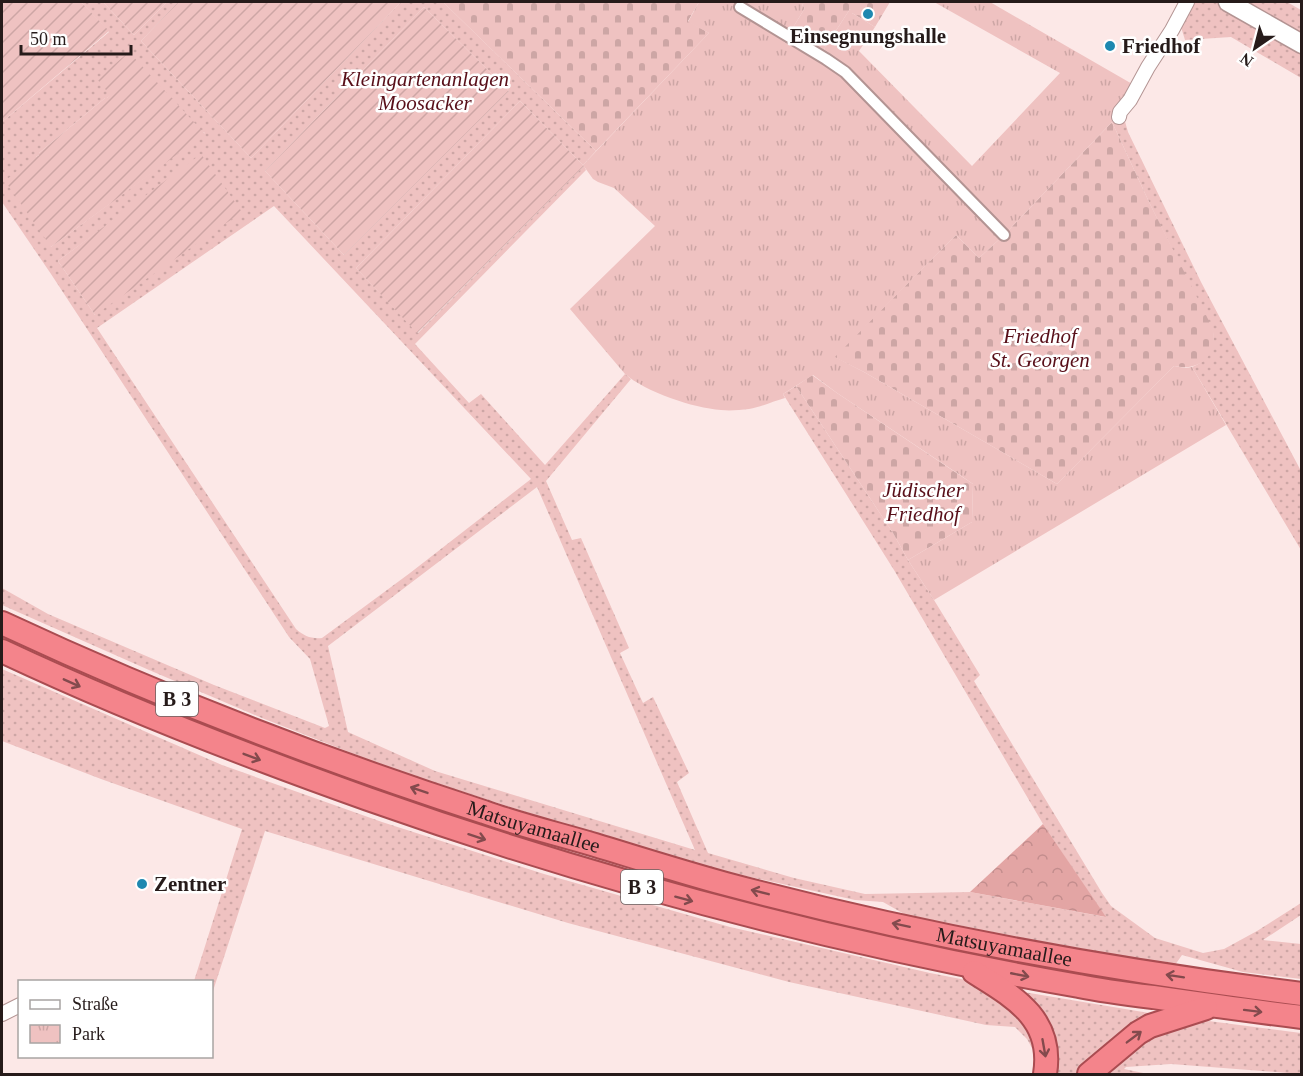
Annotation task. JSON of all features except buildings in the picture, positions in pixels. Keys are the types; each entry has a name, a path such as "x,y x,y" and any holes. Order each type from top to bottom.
{"highway":[{"name":"Matsuyamaallee","path":"2,623 180,700 303,749 485,813 725,884 998,946 1142,971 1302,994"},
{"name":"Matsuyamaallee","path":"2,651 107,698 270,764 422,818 620,881 774,922 963,964 1082,987 1302,1017"},
{"path":"963,964 1021,1003 1033,1017 1041,1033 1046,1053 1045,1074"},
{"path":"1089,1074 1138,1033 1150,1026 1213,1005"}],"street":[{"path":"1119,117 1187,2"},
{"path":"1228,2 1302,44"},
{"path":"740,7 845,72 1004,235"},
{"path":"2,1014 18,1006"}],"green space":[{"path":"2,2 81,2 109,31 2,122"},
{"path":"81,2 103,2 134,35 167,2 178,2 141,41 251,158 401,2 443,2 596,151 583,165 520,101 356,268 418,333 584,166 586,170 415,344 469,403 481,394 545,465 625,374 631,379 546,481 572,540 581,538 629,648 620,653 643,703 653,697 689,773 677,782 708,853 794,878 865,894 970,892 1105,917 1043,824 894,570 783,394 796,386 893,533 980,675 974,681 1111,906 1155,938 1203,953 1224,949 1301,903 1301,915 1263,940 1301,944 1301,979 1243,972 1182,955 1175,965 913,919 883,902 855,900 723,871 584,831 390,768 262,718 2,605 2,588 48,614 214,685 325,728 329,726 310,659 289,637 2,202 2,122 109,32","holes":["424,7 509,91 344,255 265,171","111,95 205,133 51,247 36,157","274,206 531,479 322,638 302,634 296,629 97,328","130,208 95,315 58,261","537,487 695,850 435,771 348,732 328,646"]},
{"path":"103,2 167,2 134,35"},
{"name":"Kleingartenanlagen Moosacker","path":"178,2 401,2 251,158 141,41"},
{"path":"443,2 699,2 688,21 709,33 596,151"},
{"path":"699,2 804,2 802,5 805,8 784,42 824,64 829,53 824,49 850,9 852,13 875,27 859,51 972,166 1060,73 934,2 990,2 1134,85 1114,111 1112,122 979,258 956,235 835,357 1057,484 1174,366 1192,367 1226,425 934,600 908,560 972,522 973,484 813,375 783,394 785,398 754,408 728,410 710,409 670,398 645,387 625,374 570,309 655,226 614,188 593,179 583,165 709,33 688,22"},
{"path":"804,2 890,2 875,27 852,13 850,9 824,49 829,53 824,64 784,42 805,8 802,5"},
{"path":"1195,2 1287,2 1301,10 1301,78 1231,37 1185,40 1181,27"},
{"name":"Kleingartenanlagen Moosacker","path":"424,7 509,91 344,255 265,171"},
{"path":"129,52 205,134 51,247 5,181 110,95 97,79"},
{"name":"Kleingartenanlagen Moosacker","path":"520,101 584,166 417,333 356,268"},
{"path":"1124,118 1128,132 1201,282 1301,471 1301,550 1192,367 1206,358 1209,353 1213,343 1213,332 1112,122"},
{"name":"Friedhof St. Georgen","path":"1112,122 1149,202 1212,327 1213,345 1206,359 1200,363 1192,366 1174,366 1057,484 864,372 834,357 956,235 979,258"},
{"path":"201,154 242,212 95,315 58,261"},
{"name":"Jüdischer Friedhof","path":"812,375 973,484 972,522 908,560 893,533 796,386"},
{"path":"2,635 123,688 310,763 489,826 628,868 746,900 925,943 1143,984 1301,1006 1084,979 828,927 584,861 280,758 2,642"},
{"path":"2,669 222,765 382,822 544,874 730,927 982,985 1155,1014 1301,1033 1301,1074 1171,1064 1124,1069 1148,1074 1033,1074 1035,1063 1033,1050 1027,1039 1015,1027 986,1025 789,982 568,923 265,831 213,991 213,980 194,980 242,829 2,741"},
{"path":"1043,824 1106,917 970,892"}],"place":[{"name":"Einsegnungshalle","path":"868,14"},
{"name":"Friedhof","path":"1110,46"},
{"name":"Zentner","path":"142,884"}]}
